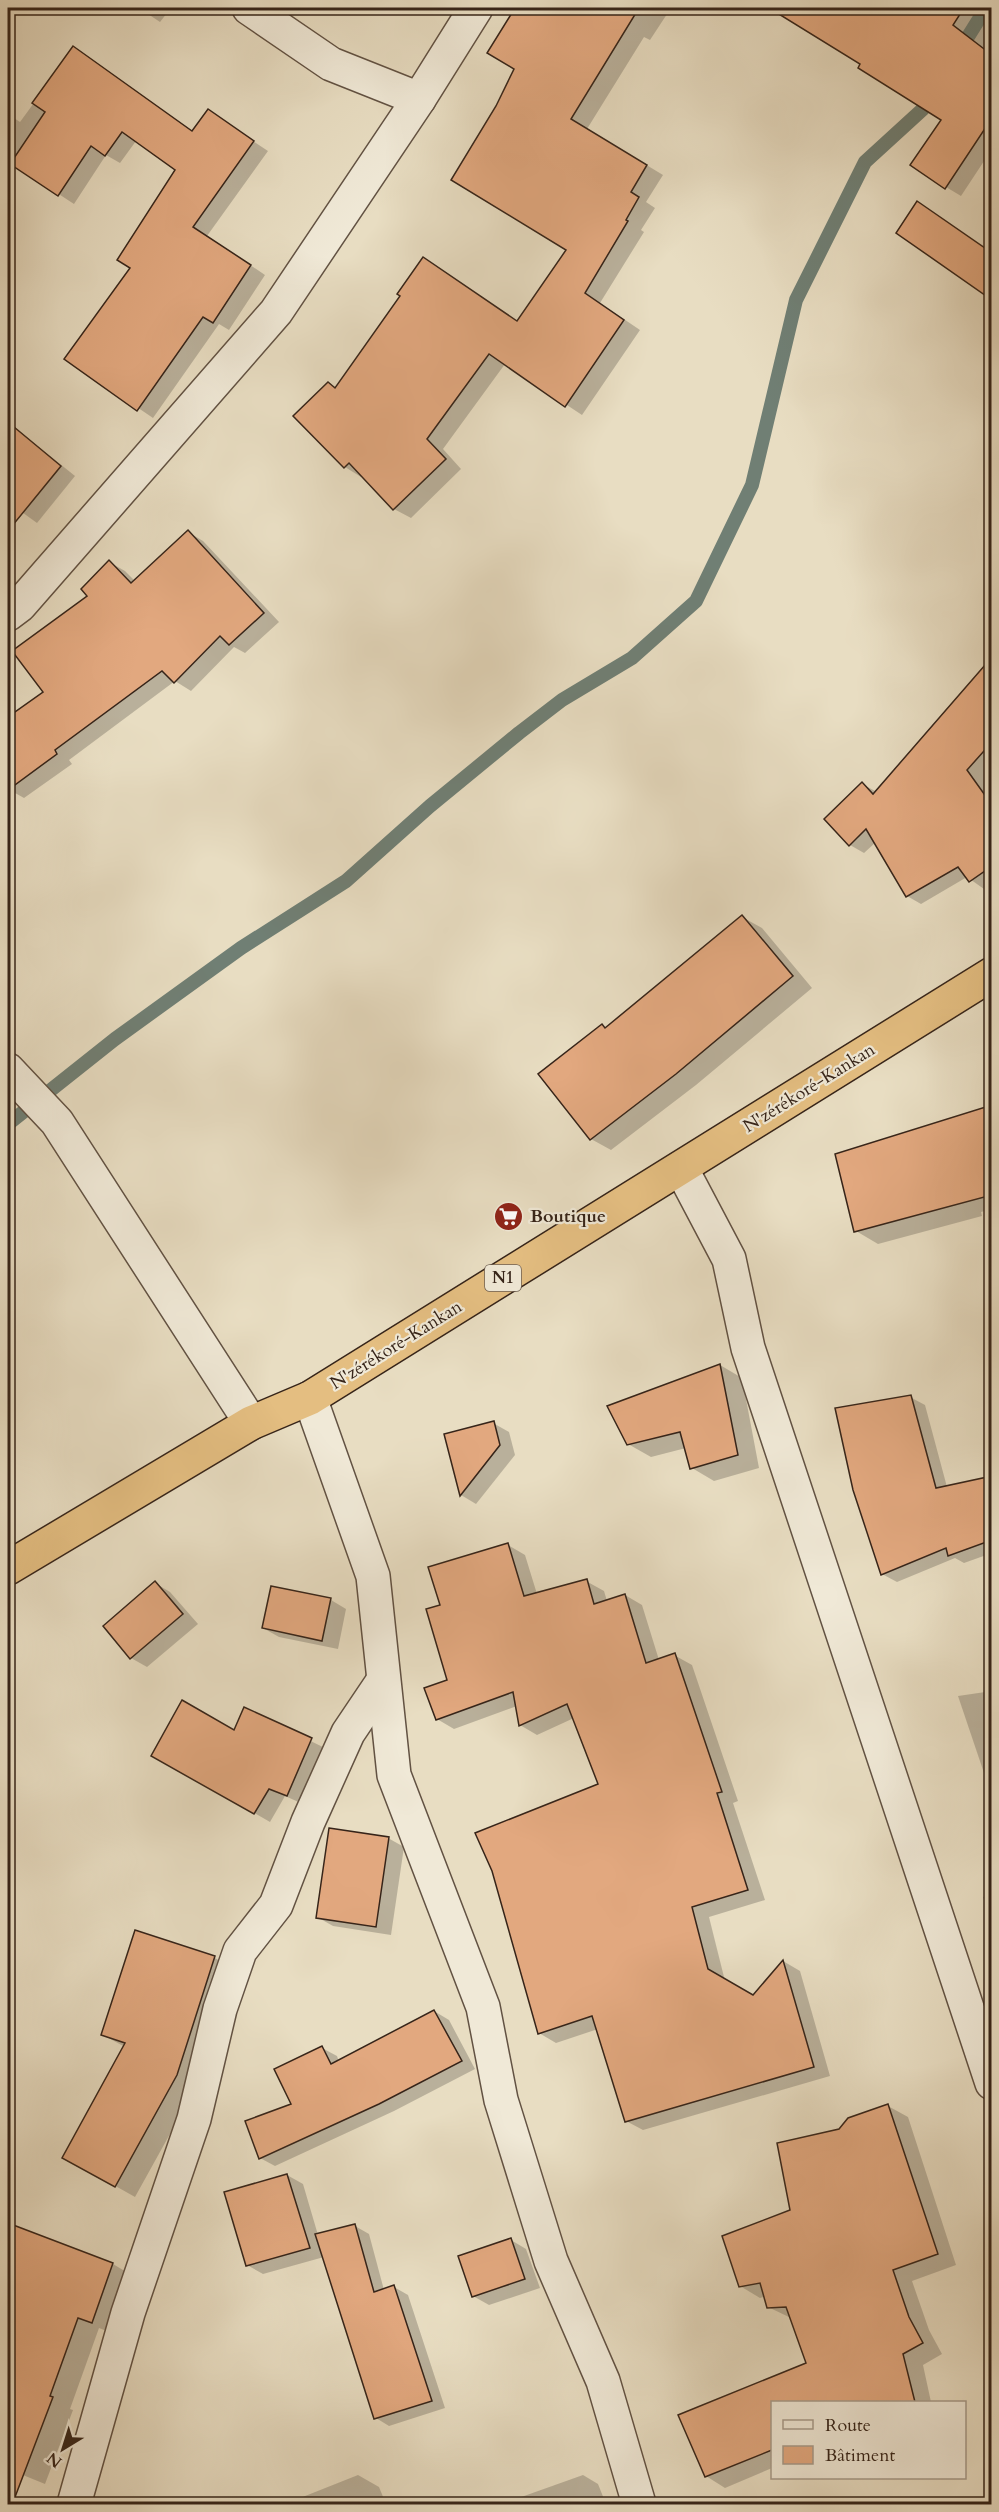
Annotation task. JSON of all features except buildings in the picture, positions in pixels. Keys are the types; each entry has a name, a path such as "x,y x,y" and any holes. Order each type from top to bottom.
{"highway":[{"name":"N'zérékoré-Kankan","path":"8,1568 251,1424 310,1398 992,974"}],"street":[{"path":"249,8 332,64 419,99"},
{"path":"8,614 20,605 276,312 419,99 476,8"},
{"path":"11,1074 57,1122 251,1424"},
{"path":"681,1168 729,1259 748,1348 992,2084"},
{"path":"310,1398 373,1576 394,1775 483,2007 501,2100 551,2261 603,2381 639,2505"},
{"path":"74,2505 128,2313 194,2119 220,2009 240,1951 276,1905 308,1822 348,1733 383,1681"}],"waterway":[{"path":"959,51 986,8"},
{"path":"8,1124 115,1039 241,948 346,881 430,806 519,733 562,700 632,658 696,601 752,485 796,300 865,162 923,109 932,95"}],"place":[{"name":"Boutique","path":"509,1216"}]}
